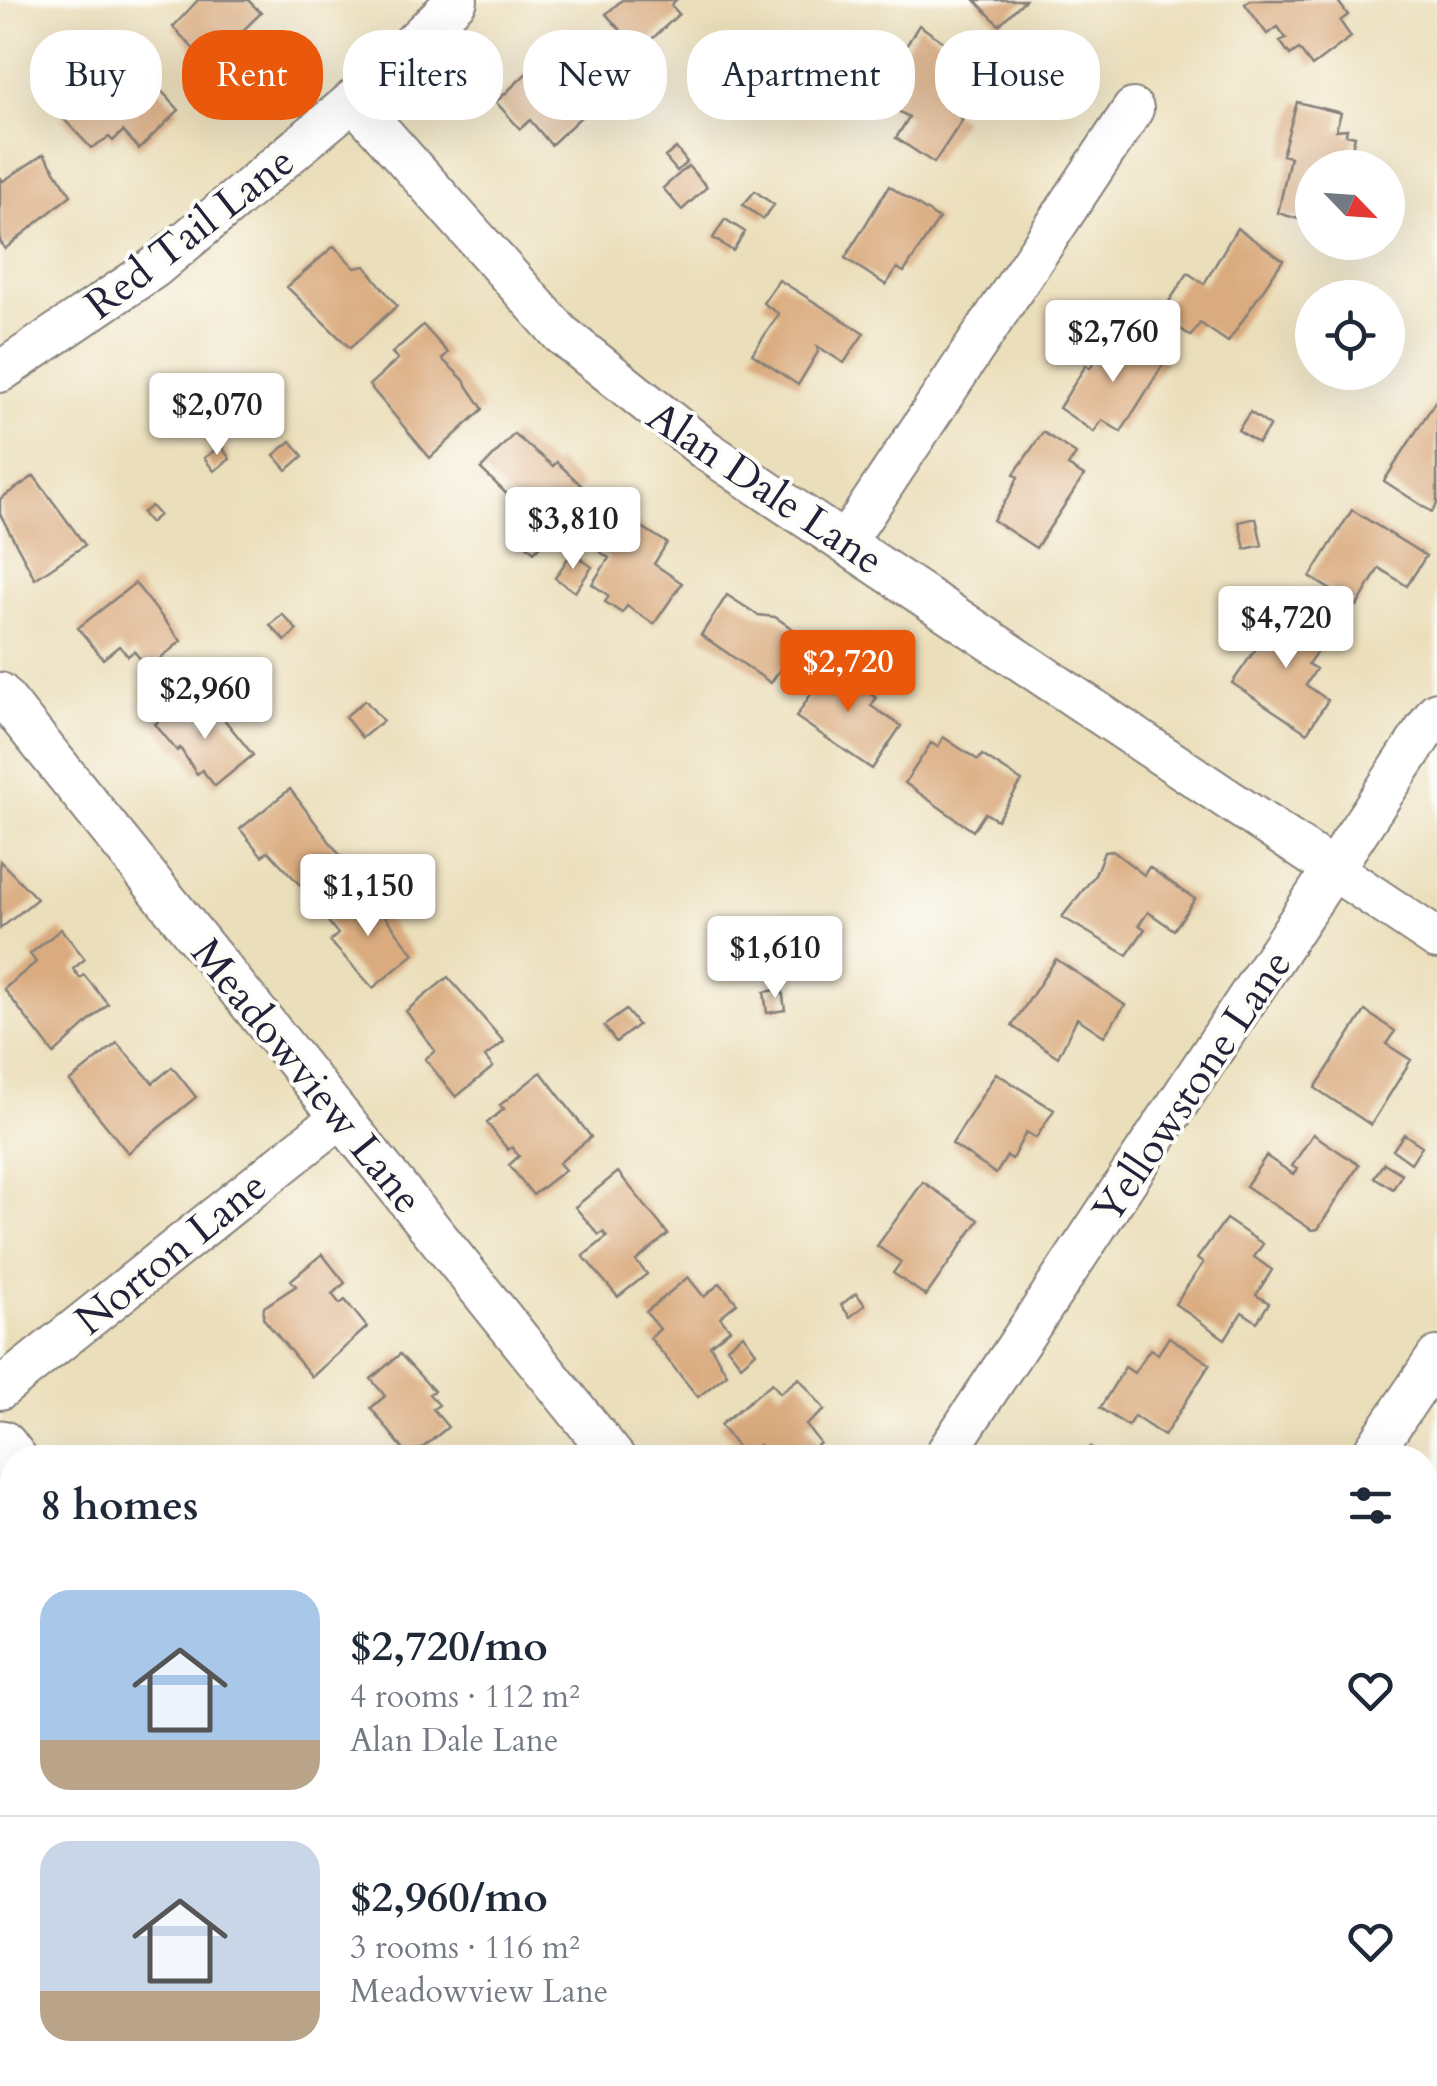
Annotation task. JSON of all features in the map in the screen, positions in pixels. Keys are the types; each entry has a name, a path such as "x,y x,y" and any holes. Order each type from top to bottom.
{"street":[{"name":"Red Tail Lane","path":"426,30 457,0"},
{"name":"Red Tail Lane","path":"0,372 154,268 343,108"},
{"path":"846,540 1134,109"},
{"name":"Alan Dale Lane","path":"371,120 561,334 698,444 1437,939"},
{"name":"Meadowview Lane","path":"0,693 605,1445"},
{"name":"Yellowstone Lane","path":"952,1445 1437,712"},
{"name":"Norton Lane","path":"0,1389 341,1117"},
{"path":"1379,1445 1437,1357"}],"building":[{"path":"198,0 248,0 261,13 243,30 182,30 182,37 173,27"},
{"path":"622,0 676,0 671,5 679,14 662,30 620,30 606,14"},
{"path":"975,0 1025,0 999,25"},
{"path":"1250,0 1337,0 1348,15 1340,21 1351,37 1312,66 1299,49 1290,55 1280,41 1286,38 1278,27 1267,34 1245,4"},
{"path":"919,25 935,36 935,120 962,120 934,163 896,138 907,120 915,120 915,32"},
{"path":"523,77 523,120 530,120 520,129 503,110 503,95"},
{"path":"162,92 179,110 139,149 123,131 113,141 109,137 91,148 65,120 162,120"},
{"path":"1297,102 1341,113 1336,130 1347,129 1346,134 1355,136 1352,150 1295,150 1295,218 1278,213 1290,157 1282,155"},
{"path":"530,120 578,120 551,145"},
{"path":"676,148 687,162 677,171 665,157"},
{"path":"44,154 71,195 5,249 0,241 0,177 3,181"},
{"path":"688,166 707,187 682,210 663,188"},
{"path":"889,186 939,219 904,272 897,268 886,285 845,258"},
{"path":"755,191 774,205 763,219 743,205"},
{"path":"725,219 745,232 733,251 713,238"},
{"path":"1237,228 1283,260 1228,342 1200,323 1191,336 1160,315 1188,273 1204,284"},
{"path":"334,246 355,268 365,266 397,306 350,348 287,287"},
{"path":"779,280 864,333 844,363 817,346 818,352 798,385 752,354 779,314 763,303"},
{"path":"423,325 448,353 442,359 463,379 483,409 430,458 369,385 398,359 392,353"},
{"path":"1127,334 1166,360 1121,432 1102,420 1094,432 1059,408 1086,365 1090,368 1106,345 1115,351"},
{"path":"1437,399 1437,504 1432,512 1384,481"},
{"path":"1250,412 1270,426 1258,443 1238,430"},
{"path":"1043,432 1076,454 1068,466 1084,476 1036,548 993,520 1018,477 1014,474"},
{"path":"514,434 553,466 557,462 582,486 556,512 540,497 525,512 481,469"},
{"path":"291,441 303,456 287,470 274,455"},
{"path":"221,446 230,459 214,471 204,458"},
{"path":"34,476 85,545 35,579 0,514 0,499"},
{"path":"151,506 159,515 150,523 142,513"},
{"path":"1352,510 1426,556 1407,586 1379,568 1357,606 1310,577"},
{"path":"620,513 667,543 654,564 682,583 654,624 627,606 622,613 605,602 609,596 592,584 609,558 596,549"},
{"path":"1256,518 1262,545 1245,549 1239,522"},
{"path":"539,520 553,533 534,552 520,539"},
{"path":"572,552 592,567 575,592 555,578"},
{"path":"135,583 181,641 148,669 134,651 128,656 119,646 103,659 78,628"},
{"path":"727,595 758,615 775,617 802,635 771,683 701,635"},
{"path":"1262,596 1276,605 1265,622 1250,613"},
{"path":"1285,607 1328,636 1308,664 1316,669 1306,685 1328,700 1307,733 1232,683"},
{"path":"282,614 297,630 285,641 270,625"},
{"path":"835,657 865,677 860,686 876,698 871,706 901,726 872,769 796,717"},
{"path":"184,699 204,725 219,713 253,755 215,786 202,770 197,774 180,748 177,751 155,724"},
{"path":"365,700 383,721 362,738 345,717"},
{"path":"943,737 978,760 982,755 1022,781 997,820 985,813 973,831 905,783 931,743 938,747"},
{"path":"290,789 342,858 304,889 268,851 262,856 240,829"},
{"path":"1113,851 1144,875 1149,867 1195,899 1174,930 1148,912 1139,925 1145,929 1127,955 1062,917 1095,875 1104,852"},
{"path":"0,861 37,899 0,929"},
{"path":"363,888 414,954 373,988 330,941 338,934 326,919"},
{"path":"61,929 85,959 73,969 80,978 84,975 108,1004 54,1054 4,989 36,962 30,954"},
{"path":"1056,959 1125,1005 1104,1036 1077,1018 1058,1057 1012,1026"},
{"path":"448,977 504,1042 485,1057 493,1067 456,1097 425,1059 435,1051 406,1011"},
{"path":"782,989 785,1010 767,1013 764,992"},
{"path":"626,1010 638,1025 616,1042 604,1026"},
{"path":"1365,1011 1395,1031 1386,1044 1411,1060 1371,1125 1315,1088"},
{"path":"117,1043 153,1083 172,1067 196,1097 128,1153 70,1081"},
{"path":"541,1072 591,1137 559,1163 565,1170 533,1195 509,1165 519,1156 512,1147 508,1150 487,1123 504,1109 500,1105"},
{"path":"996,1073 1054,1110 1036,1138 1026,1132 1012,1159 1007,1156 996,1174 952,1144"},
{"path":"1313,1134 1359,1165 1318,1229 1312,1230 1246,1186 1266,1156 1293,1174 1297,1169 1292,1166"},
{"path":"1404,1134 1422,1146 1411,1163 1393,1150"},
{"path":"1384,1163 1402,1174 1393,1189 1374,1177"},
{"path":"618,1172 668,1234 636,1261 647,1274 618,1297 583,1256 607,1237 603,1232 599,1235 575,1207"},
{"path":"923,1182 979,1220 926,1296 893,1273 901,1262 877,1246"},
{"path":"1226,1219 1263,1244 1254,1257 1272,1270 1256,1295 1269,1303 1257,1322 1242,1312 1225,1339 1175,1304 1203,1263 1197,1259"},
{"path":"322,1254 345,1283 332,1294 340,1304 345,1300 367,1327 312,1377 263,1318 264,1307 296,1286 291,1280"},
{"path":"688,1277 704,1297 720,1283 737,1303 720,1317 730,1329 710,1345 727,1374 698,1397 650,1338 660,1329 646,1312"},
{"path":"856,1293 865,1305 850,1317 841,1305"},
{"path":"743,1334 756,1352 741,1365 727,1347"},
{"path":"1169,1337 1210,1364 1164,1436 1134,1416 1128,1426 1100,1408 1125,1367 1134,1373 1150,1349 1158,1354"},
{"path":"400,1354 434,1391 429,1394 439,1405 433,1409 448,1427 426,1445 400,1445 371,1408 385,1396 371,1379"},
{"path":"799,1378 825,1410 806,1425 820,1443 736,1445 720,1425 772,1383 780,1393"}]}
